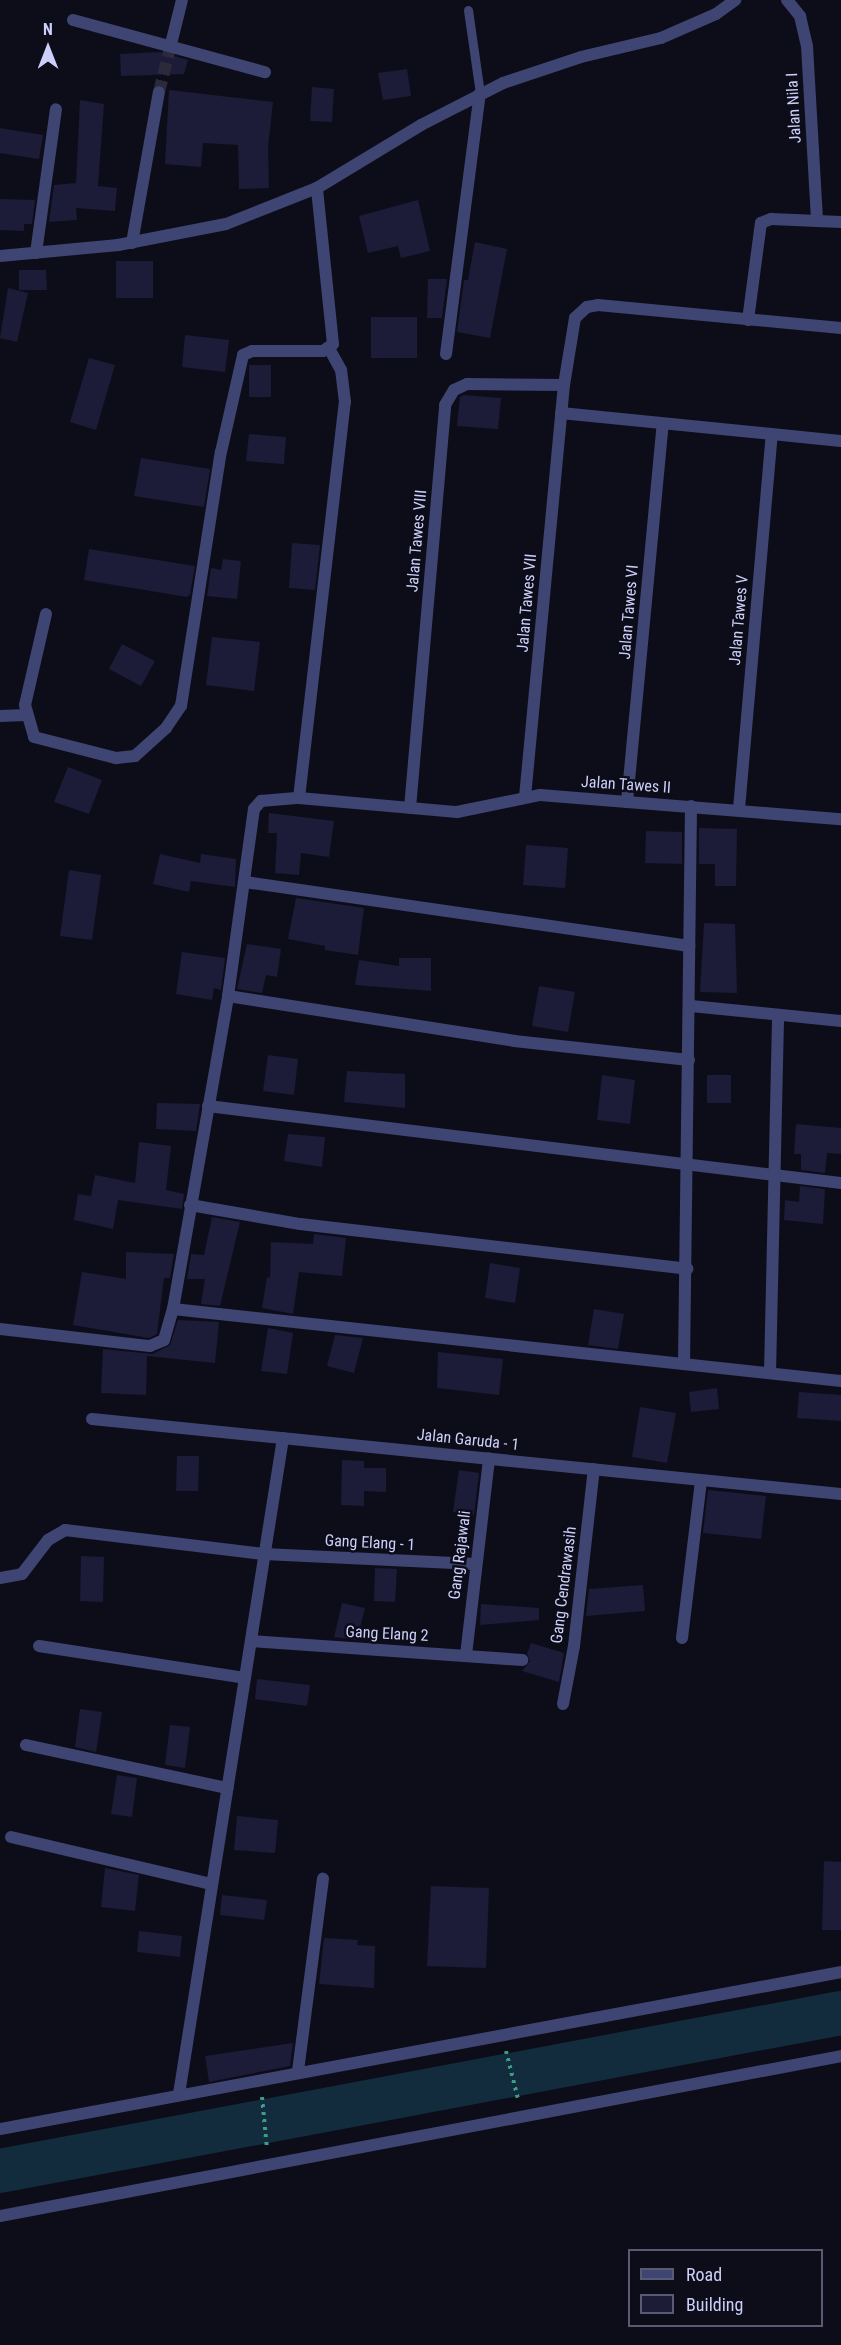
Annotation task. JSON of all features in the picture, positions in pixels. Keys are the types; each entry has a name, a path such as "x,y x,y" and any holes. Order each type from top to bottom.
{"street":[{"path":"171,44 182,0"},
{"path":"0,256 132,243 226,224 317,188 480,93 550,66 661,38 716,14 735,0"},
{"name":"Jalan Nila I","path":"787,0 800,16 807,46 817,220"},
{"path":"73,20 171,44 265,72"},
{"path":"132,243 159,92"},
{"path":"446,354 480,93"},
{"path":"36,253 57,109"},
{"path":"299,798 345,402 341,370 330,348 334,336 317,188"},
{"path":"748,320 761,223 771,219 841,222"},
{"name":"Jalan Tawes VII","path":"525,797 564,384 575,318 587,307 841,328"},
{"path":"46,614 26,715 34,737 116,758 135,756 175,717 186,684 221,452 241,360 252,351 323,351 330,348"},
{"name":"Jalan Tawes VIII","path":"410,808 445,405 454,390 467,384 564,384"},
{"path":"561,413 841,441"},
{"name":"Jalan Tawes VI","path":"627,802 663,424"},
{"name":"Jalan Tawes V","path":"739,809 772,434"},
{"path":"0,716 26,715"},
{"name":"Jalan Tawes II","path":"0,1329 158,1345 164,1340 173,1308 228,996 254,809 270,798 299,798 468,812 525,797 739,809 841,819"},
{"path":"684,1364 689,1164 691,1006 689,946 692,806"},
{"path":"245,882 689,946"},
{"path":"228,996 513,1041 689,1060"},
{"path":"691,1006 841,1021"},
{"path":"770,1373 777,1175 778,1015"},
{"path":"208,1106 841,1183"},
{"path":"190,1205 411,1238 687,1269"},
{"path":"173,1308 841,1381"},
{"name":"Jalan Garuda - 1","path":"92,1419 489,1458 701,1482 841,1494"},
{"path":"179,2094 283,1438"},
{"name":"Gang Rajawali","path":"466,1655 474,1564 489,1458"},
{"name":"Gang Cendrawasih","path":"564,1704 594,1469"},
{"path":"682,1638 701,1482"},
{"name":"Gang Elang - 1","path":"0,1578 22,1574 48,1539 65,1530 264,1554 474,1564"},
{"name":"Gang Elang 2","path":"251,1641 522,1660"},
{"path":"39,1646 245,1678"},
{"path":"26,1744 227,1788"},
{"path":"11,1837 212,1884"},
{"path":"298,2071 323,1879"},
{"path":"0,2129 298,2071 841,1972"},
{"path":"0,2216 841,2056"}],"lane":[{"path":"468,10 480,93"}],"path":[{"path":"506,2049 518,2099"},
{"path":"261,2090 267,2150"}],"building":[{"path":"160,52 188,60 184,74 121,76 120,54"},
{"path":"407,69 411,96 383,100 378,73"},
{"path":"312,87 334,89 332,122 310,121"},
{"path":"169,90 273,102 268,148 269,188 239,189 238,145 203,143 201,167 165,164"},
{"path":"80,100 104,104 98,186 117,188 115,211 76,208 77,220 49,222 54,185 76,183"},
{"path":"0,128 43,135 39,159 0,153"},
{"path":"0,199 35,200 32,224 24,224 24,231 0,230"},
{"path":"418,200 430,251 401,258 398,246 368,253 359,216"},
{"path":"475,242 507,249 490,338 457,332 464,280 468,280"},
{"path":"116,261 153,261 153,298 116,298"},
{"path":"19,270 46,270 47,290 19,290"},
{"path":"428,279 447,279 442,318 427,318"},
{"path":"8,288 28,293 17,342 0,338"},
{"path":"371,317 417,317 417,358 371,358"},
{"path":"185,335 229,340 225,372 182,367"},
{"path":"89,358 115,365 96,430 70,422"},
{"path":"249,365 271,365 271,397 249,397"},
{"path":"464,395 501,398 498,429 457,426 460,397"},
{"path":"249,434 286,437 284,464 246,461"},
{"path":"141,458 210,469 204,507 134,496"},
{"path":"292,543 320,545 315,590 289,588"},
{"path":"89,549 195,566 190,594 187,597 84,580"},
{"path":"223,559 241,561 237,599 207,596 211,568 221,570"},
{"path":"212,637 260,642 254,691 206,685"},
{"path":"122,644 155,661 141,686 109,669"},
{"path":"68,767 102,780 89,814 54,802"},
{"path":"269,813 334,821 329,857 301,853 299,875 275,873 277,833 268,833"},
{"path":"699,828 737,829 736,886 715,886 715,864 699,864"},
{"path":"646,831 682,832 682,864 645,863"},
{"path":"526,845 568,848 565,888 523,885"},
{"path":"160,854 200,863 201,854 236,859 235,887 191,881 189,892 153,884"},
{"path":"69,870 101,875 92,940 60,936"},
{"path":"296,898 364,908 358,955 325,950 325,946 288,939"},
{"path":"704,923 735,924 737,993 700,992"},
{"path":"247,944 281,949 277,977 266,975 262,993 237,989"},
{"path":"182,952 225,958 221,990 214,988 212,1000 176,994"},
{"path":"399,958 431,958 431,991 355,985 359,960 399,966"},
{"path":"539,986 575,992 568,1032 532,1026"},
{"path":"268,1055 298,1059 294,1095 263,1091"},
{"path":"347,1071 405,1074 405,1108 344,1102"},
{"path":"602,1075 635,1080 630,1124 597,1120"},
{"path":"707,1075 731,1075 731,1103 707,1103"},
{"path":"157,1103 200,1104 196,1131 156,1129"},
{"path":"796,1124 841,1128 841,1154 827,1153 825,1173 801,1170 801,1154 794,1154"},
{"path":"288,1134 325,1137 322,1167 284,1161"},
{"path":"139,1142 171,1146 166,1190 184,1194 182,1209 118,1200 113,1229 74,1220 78,1194 91,1196 95,1175 135,1183"},
{"path":"800,1186 825,1189 823,1224 784,1220 785,1200 799,1202"},
{"path":"212,1217 240,1222 220,1306 201,1304 205,1279 187,1279 191,1254 204,1255"},
{"path":"314,1234 346,1238 342,1276 299,1272 293,1314 262,1308 267,1277 270,1278 271,1242 313,1244"},
{"path":"126,1252 174,1254 170,1278 164,1278 157,1334 149,1338 73,1325 82,1272 126,1279"},
{"path":"490,1263 520,1268 515,1303 485,1298"},
{"path":"594,1309 624,1314 618,1349 588,1345"},
{"path":"178,1320 219,1322 215,1363 147,1356 146,1395 101,1393 103,1349 153,1354 170,1345"},
{"path":"268,1328 293,1333 287,1374 261,1371"},
{"path":"335,1335 363,1338 354,1373 327,1366"},
{"path":"438,1352 503,1359 499,1395 437,1388"},
{"path":"717,1388 719,1409 691,1412 689,1392"},
{"path":"799,1392 841,1395 841,1421 797,1418"},
{"path":"640,1407 676,1413 667,1463 632,1457"},
{"path":"177,1456 199,1456 198,1491 176,1491"},
{"path":"342,1460 364,1461 364,1468 386,1468 386,1492 364,1491 364,1506 341,1505"},
{"path":"459,1470 479,1473 474,1515 453,1512"},
{"path":"708,1490 766,1496 761,1539 703,1533"},
{"path":"81,1556 104,1557 103,1602 80,1601"},
{"path":"375,1568 397,1569 395,1602 374,1601"},
{"path":"643,1585 645,1611 586,1616 589,1589"},
{"path":"342,1603 365,1608 357,1640 334,1637"},
{"path":"481,1604 539,1608 539,1620 480,1625"},
{"path":"531,1643 564,1653 559,1682 522,1671 530,1661 527,1654"},
{"path":"257,1679 310,1685 307,1706 255,1699"},
{"path":"80,1709 102,1712 96,1752 75,1747"},
{"path":"170,1725 190,1727 185,1768 165,1765"},
{"path":"117,1775 137,1778 132,1817 111,1814"},
{"path":"237,1816 278,1820 275,1853 234,1850"},
{"path":"824,1861 841,1862 841,1930 822,1930"},
{"path":"105,1868 139,1875 135,1911 101,1907"},
{"path":"431,1886 489,1888 486,1968 427,1966"},
{"path":"222,1895 267,1900 264,1920 220,1915"},
{"path":"139,1931 182,1936 180,1957 137,1952"},
{"path":"324,1938 358,1940 357,1945 375,1946 374,1988 319,1984"},
{"path":"293,2043 290,2066 209,2082 205,2056"}],"waterway":[{"path":"0,2171 841,2013"}],"tunnel":[{"path":"159,92 171,44"}]}
